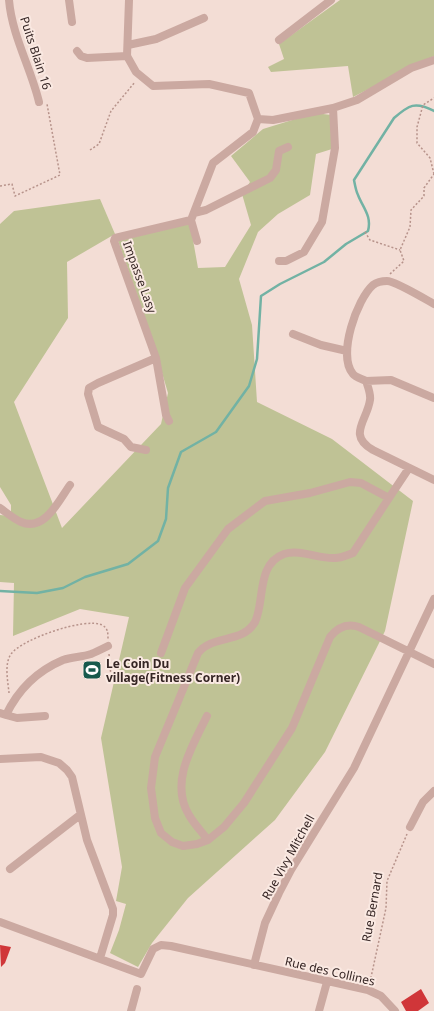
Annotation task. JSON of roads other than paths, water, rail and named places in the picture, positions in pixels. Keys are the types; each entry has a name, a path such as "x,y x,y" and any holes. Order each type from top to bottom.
{"street":[{"name":"Puits Blain 16","path":"9,0 10,14 24,61 34,83 39,102"},
{"path":"69,0 72,22"},
{"path":"129,0 127,56 140,76 153,86 209,84 249,93 258,119 253,132 213,163 193,217 197,241"},
{"path":"279,40 331,0"},
{"path":"128,44 156,39 204,18"},
{"path":"77,51 81,56 87,58 127,56"},
{"path":"258,119 272,120 333,108 357,100 411,68 434,60"},
{"path":"279,261 286,261 304,252 322,222 335,148 333,108"},
{"path":"193,217 270,178 276,170 279,151 288,147"},
{"name":"Impasse Lasy","path":"156,358 114,241 117,236 193,217"},
{"path":"434,304 390,281 377,282 371,286 357,313 348,337 347,351 353,374 366,381 391,380 434,398"},
{"path":"292,334 321,345 347,351"},
{"path":"146,450 131,447 124,439 96,426 88,391 98,383 156,358 166,415 170,421"},
{"path":"366,381 370,400 360,432 360,440 369,447 434,480"},
{"path":"409,468 353,553 334,558 284,554 274,561 265,574 255,621 246,633 208,644 198,653 155,757 151,788 155,818 161,833 172,842 183,846 197,844 208,840 224,828 244,804 292,728 330,636 337,629 346,625 355,626 434,664"},
{"path":"161,653 185,588 228,529 265,501 310,493 350,482 361,483 389,498"},
{"path":"0,508 21,522 36,524 46,519 70,485"},
{"name":"Rue Vivy Mitchell","path":"254,965 265,924 279,894 291,870 354,768 434,599"},
{"path":"45,716 17,718 3,714 19,692 32,678 49,667 64,660 91,654 108,646"},
{"path":"207,716 185,761 182,781 184,801 188,814 208,840"},
{"path":"0,759 42,757 59,763 72,777 80,815 113,909 113,915 100,958"},
{"path":"410,827 424,802 434,791"},
{"path":"10,869 80,815"},
{"path":"0,922 141,974"},
{"path":"131,1011 141,974 153,949 161,946 171,946 254,965"},
{"name":"Rue des Collines","path":"254,965 368,990 381,996 395,1011"},
{"path":"319,1011 326,982"}],"waterway":[{"path":"0,591 37,593 63,588 85,577 128,564 158,541 166,519 168,488 181,452 216,432 249,386 257,359 261,296 280,284 324,262 346,244 368,231 368,216 357,193 354,180 394,118 408,107 417,105 434,111"}],"place":[{"name":"Le Coin Du village(Fitness Corner)","path":"92,670"}]}
